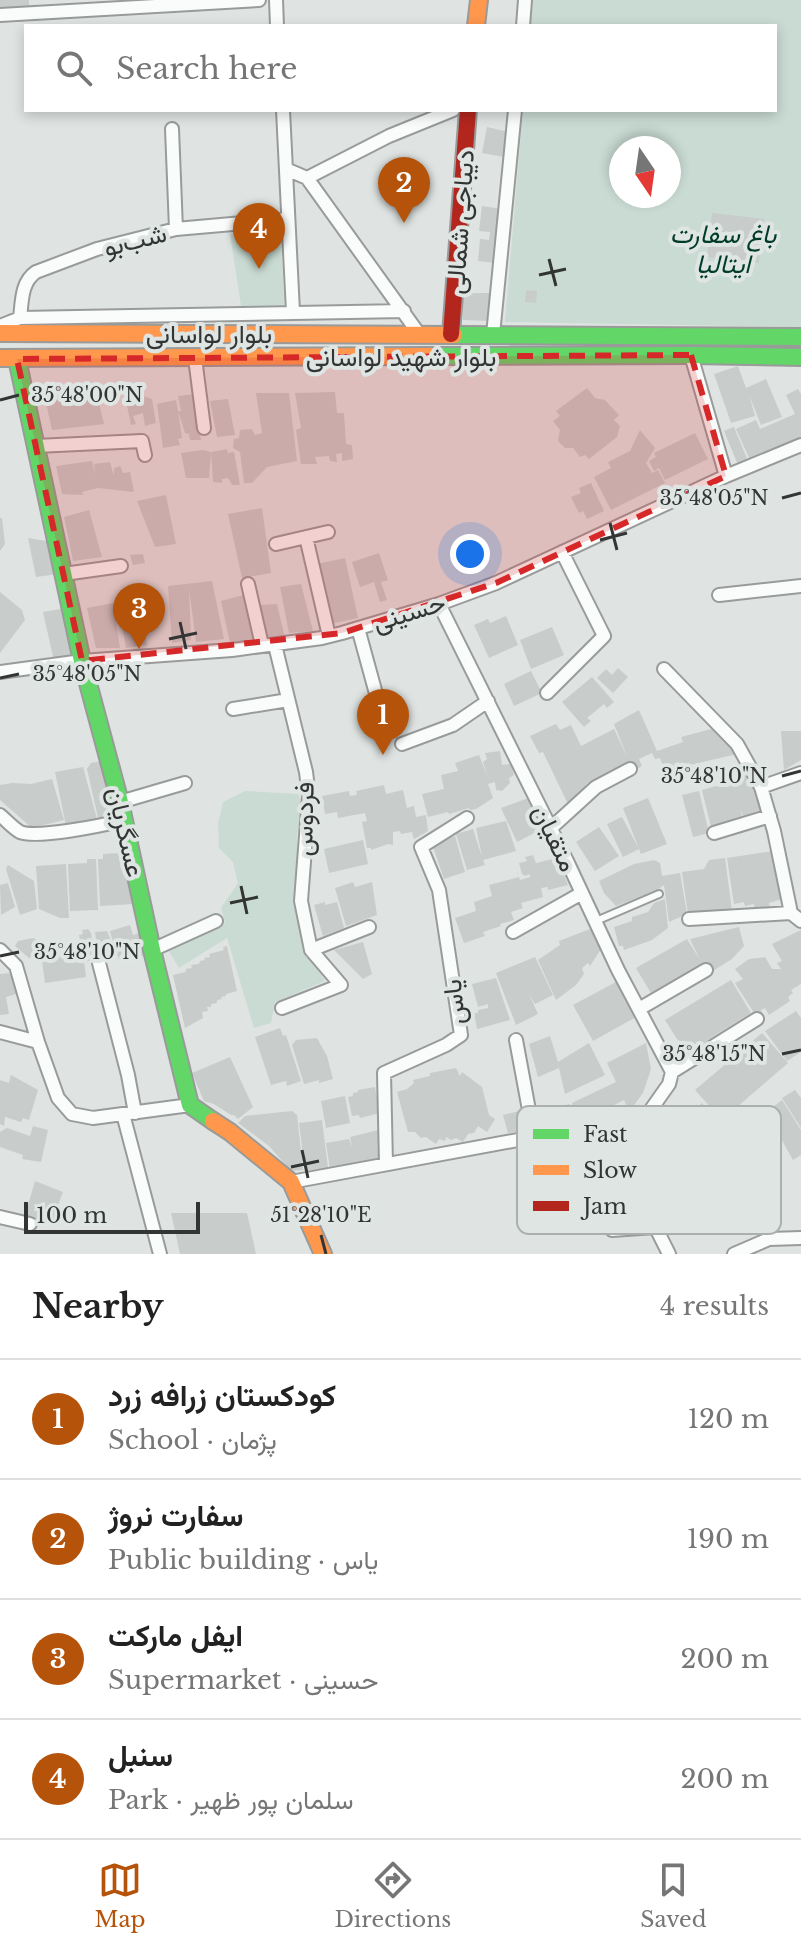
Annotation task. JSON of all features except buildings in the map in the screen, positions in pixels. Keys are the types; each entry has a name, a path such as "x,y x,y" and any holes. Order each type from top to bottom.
{"main road":[{"path":"476,24 479,0"},
{"name":"دیباجی شمالی","path":"451,334 468,112"},
{"name":"بلوار لواسانی","path":"0,333 801,337"},
{"name":"بلوار شهید لواسانی","path":"9,359 801,357"},
{"name":"عسگریان","path":"9,359 36,446 82,661 120,802 190,1105"},
{"path":"190,1105 230,1132 291,1182 323,1254"}],"street":[{"path":"0,15 259,0"},
{"path":"276,0 277,24"},
{"path":"523,24 525,0"},
{"path":"283,112 293,312"},
{"path":"307,178 389,136 448,112"},
{"path":"493,335 515,112"},
{"path":"172,129 176,229"},
{"path":"286,169 307,178 419,334"},
{"name":"شب‌بو","path":"20,318 25,283 29,276 97,249 176,229 288,219"},
{"path":"0,326 20,318 404,311"},
{"path":"691,355 726,476"},
{"path":"195,358 204,428"},
{"path":"36,446 142,441 145,455"},
{"name":"حسینی","path":"0,672 82,661 232,650 329,636 358,628 496,583 726,476 801,445"},
{"path":"276,544 328,532"},
{"path":"306,537 329,636"},
{"path":"547,693 604,636 562,552"},
{"path":"64,574 121,566"},
{"name":"فردوس","path":"248,584 288,700 306,772 309,796 301,901 311,950 341,985 282,1008"},
{"path":"719,595 801,586"},
{"name":"متقیان","path":"439,604 672,1072"},
{"path":"358,628 378,701"},
{"path":"664,669 737,744 761,787 796,917 689,919"},
{"path":"233,709 288,700"},
{"path":"402,744 453,725 488,701"},
{"path":"551,828 596,787 630,769"},
{"path":"761,787 801,773"},
{"path":"120,802 185,783"},
{"path":"0,815 18,831 32,834 124,820"},
{"path":"714,833 770,816"},
{"name":"یاس","path":"386,1164 384,1073 461,1035 439,890 421,847 467,818"},
{"path":"513,932 582,893"},
{"path":"152,950 216,921"},
{"path":"311,950 369,927"},
{"path":"0,950 16,966 58,1098 72,1114 93,1118 190,1105"},
{"path":"99,963 128,1075 129,1114 160,1254"},
{"path":"639,1009 706,970"},
{"path":"654,1106 669,1084 672,1072 757,1019"},
{"path":"0,1032 38,1042"},
{"path":"516,1040 528,1106"},
{"path":"291,1182 517,1140"},
{"path":"0,1217 30,1224"},
{"path":"659,1234 669,1254"},
{"path":"734,1254 769,1239 801,1238"}],"lane":[{"path":"595,921 659,894"}],"highlighted area":[{"path":"691,355 726,476 496,583 342,633 82,661 17,359"}],"green space":[{"name":"باغ سفارت ایتالیا","path":"532,0 801,0 801,327 505,322 523,112 777,112 777,24 530,24"},
{"path":"281,228 284,305 241,306 230,234"},
{"path":"245,791 298,794 302,805 297,835 294,901 303,944 325,981 275,1002 271,1023 254,1028 227,938 179,968 167,948 225,923 221,908 238,883 233,862 219,848 218,824 223,802"}],"traffic: fast":[{"path":"454,335 801,337"},
{"path":"432,356 801,357"},
{"path":"17,359 82,661 120,802 190,1105 213,1121"}],"traffic: slow":[{"path":"476,24 479,0"},
{"path":"0,333 454,335"},
{"path":"0,358 432,356"},
{"path":"213,1121 291,1182 323,1254"}],"traffic: jam":[{"path":"451,334 468,112"}],"place":[{"name":"سفارت نروژ","path":"404,223"},
{"name":"سنبل","path":"259,269"},
{"name":"ایفل مارکت","path":"139,649"},
{"name":"کودکستان زرافه زرد","path":"383,755"}]}
